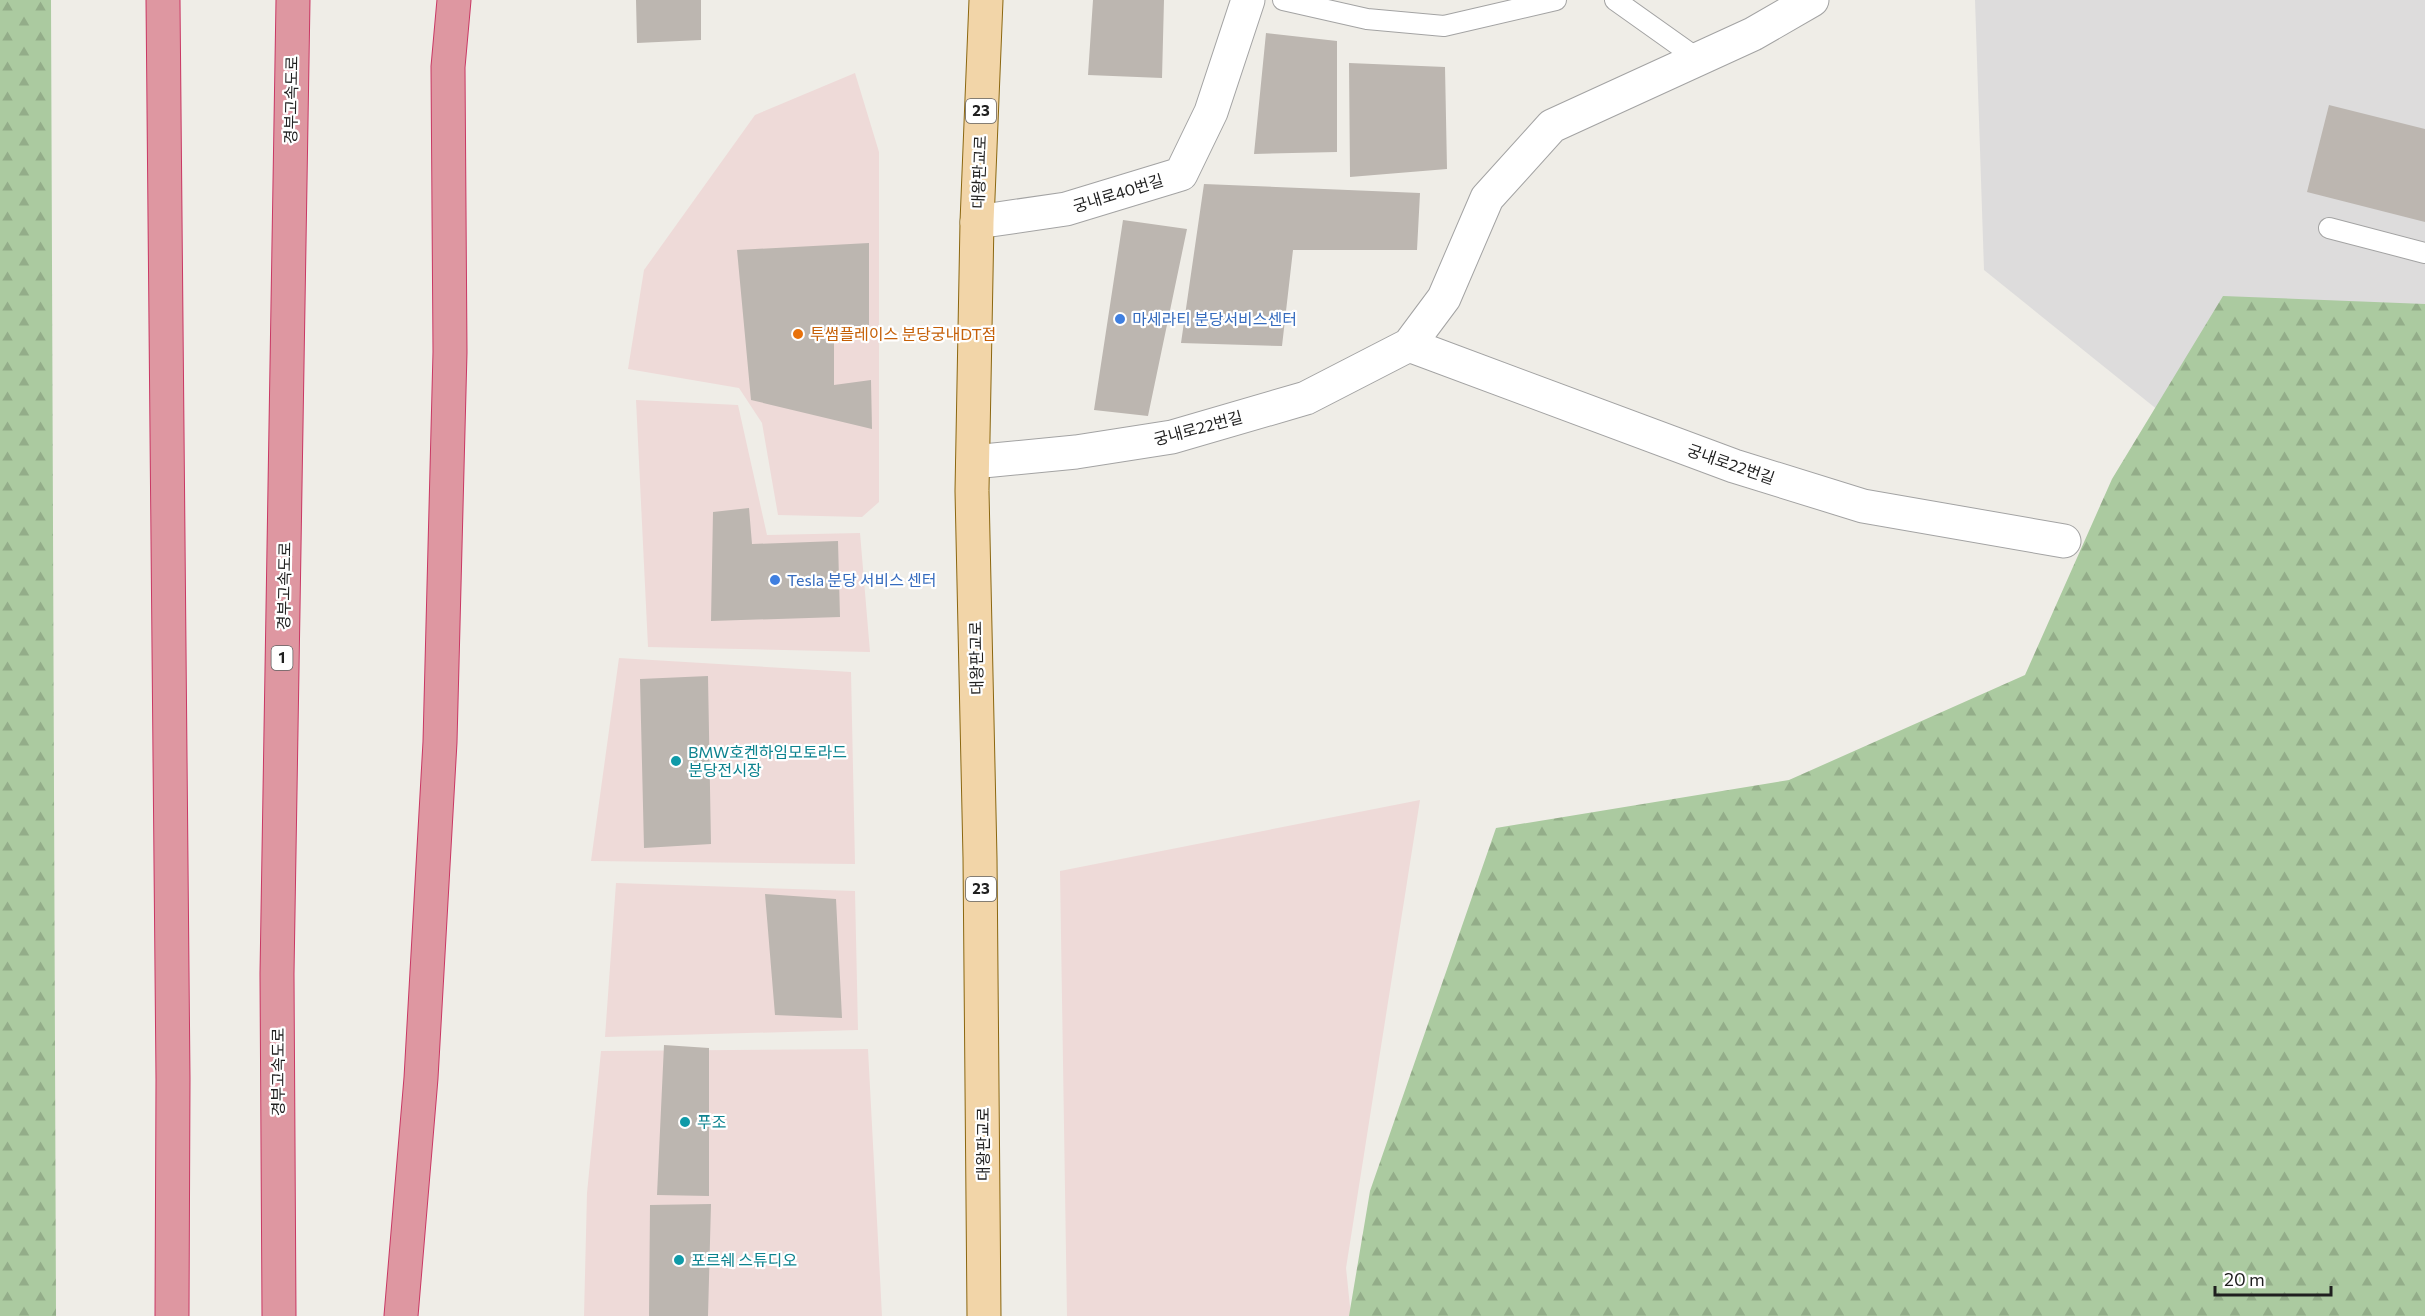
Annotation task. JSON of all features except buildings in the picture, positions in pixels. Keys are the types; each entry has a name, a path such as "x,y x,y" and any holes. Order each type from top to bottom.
{"highway":[{"path":"163,0 173,1067 172,1316"},
{"name":"경부고속도로","path":"279,1316 277,974 293,0"},
{"path":"400,1316 421,1078 440,742 450,352 448,67 454,0"}],"main road":[{"name":"대왕판교로","path":"984,1316 980,858 973,462 977,222 986,0"}],"street":[{"name":"궁내로40번길","path":"977,222 1066,209 1181,174 1211,112 1248,0"},
{"name":"궁내로22번길","path":"973,462 1076,452 1172,437 1306,398 1409,345 1444,298 1487,198 1552,126 1753,34 1812,0"},
{"name":"궁내로22번길","path":"1409,345 1734,466 1863,506 2064,541"}],"lane":[{"path":"1283,0 1367,19 1444,26 1556,0"},
{"path":"1615,0 1698,59"},
{"path":"2329,228 2425,254"}],"shaded area":[{"path":"1975,0 2425,0 2425,602 2256,489 1984,270"},
{"path":"855,73 879,152 879,502 862,517 778,515 762,423 739,388 628,369 644,270 755,115"},
{"path":"636,400 738,405 767,535 860,533 870,652 648,647"},
{"path":"619,658 851,672 855,864 591,861"},
{"path":"1420,800 1346,1268 1351,1316 1067,1316 1060,871"},
{"path":"616,883 855,891 858,1030 605,1037"},
{"path":"868,1049 882,1316 584,1316 587,1193 601,1051"}],"green space":[{"path":"0,0 51,0 56,1316 0,1316"},
{"path":"2223,296 2425,304 2425,1316 1349,1316 1370,1191 1496,828 1789,780 2025,675 2112,479"}],"place":[{"name":"마세라티 분당서비스센터","path":"1120,319"},
{"name":"투썸플레이스 분당궁내DT점","path":"798,334"},
{"name":"Tesla 분당 서비스 센터","path":"775,580"},
{"name":"BMW호켄하임모토라드 분당전시장","path":"676,761"},
{"name":"푸조","path":"685,1122"},
{"name":"포르쉐 스튜디오","path":"679,1260"}]}
